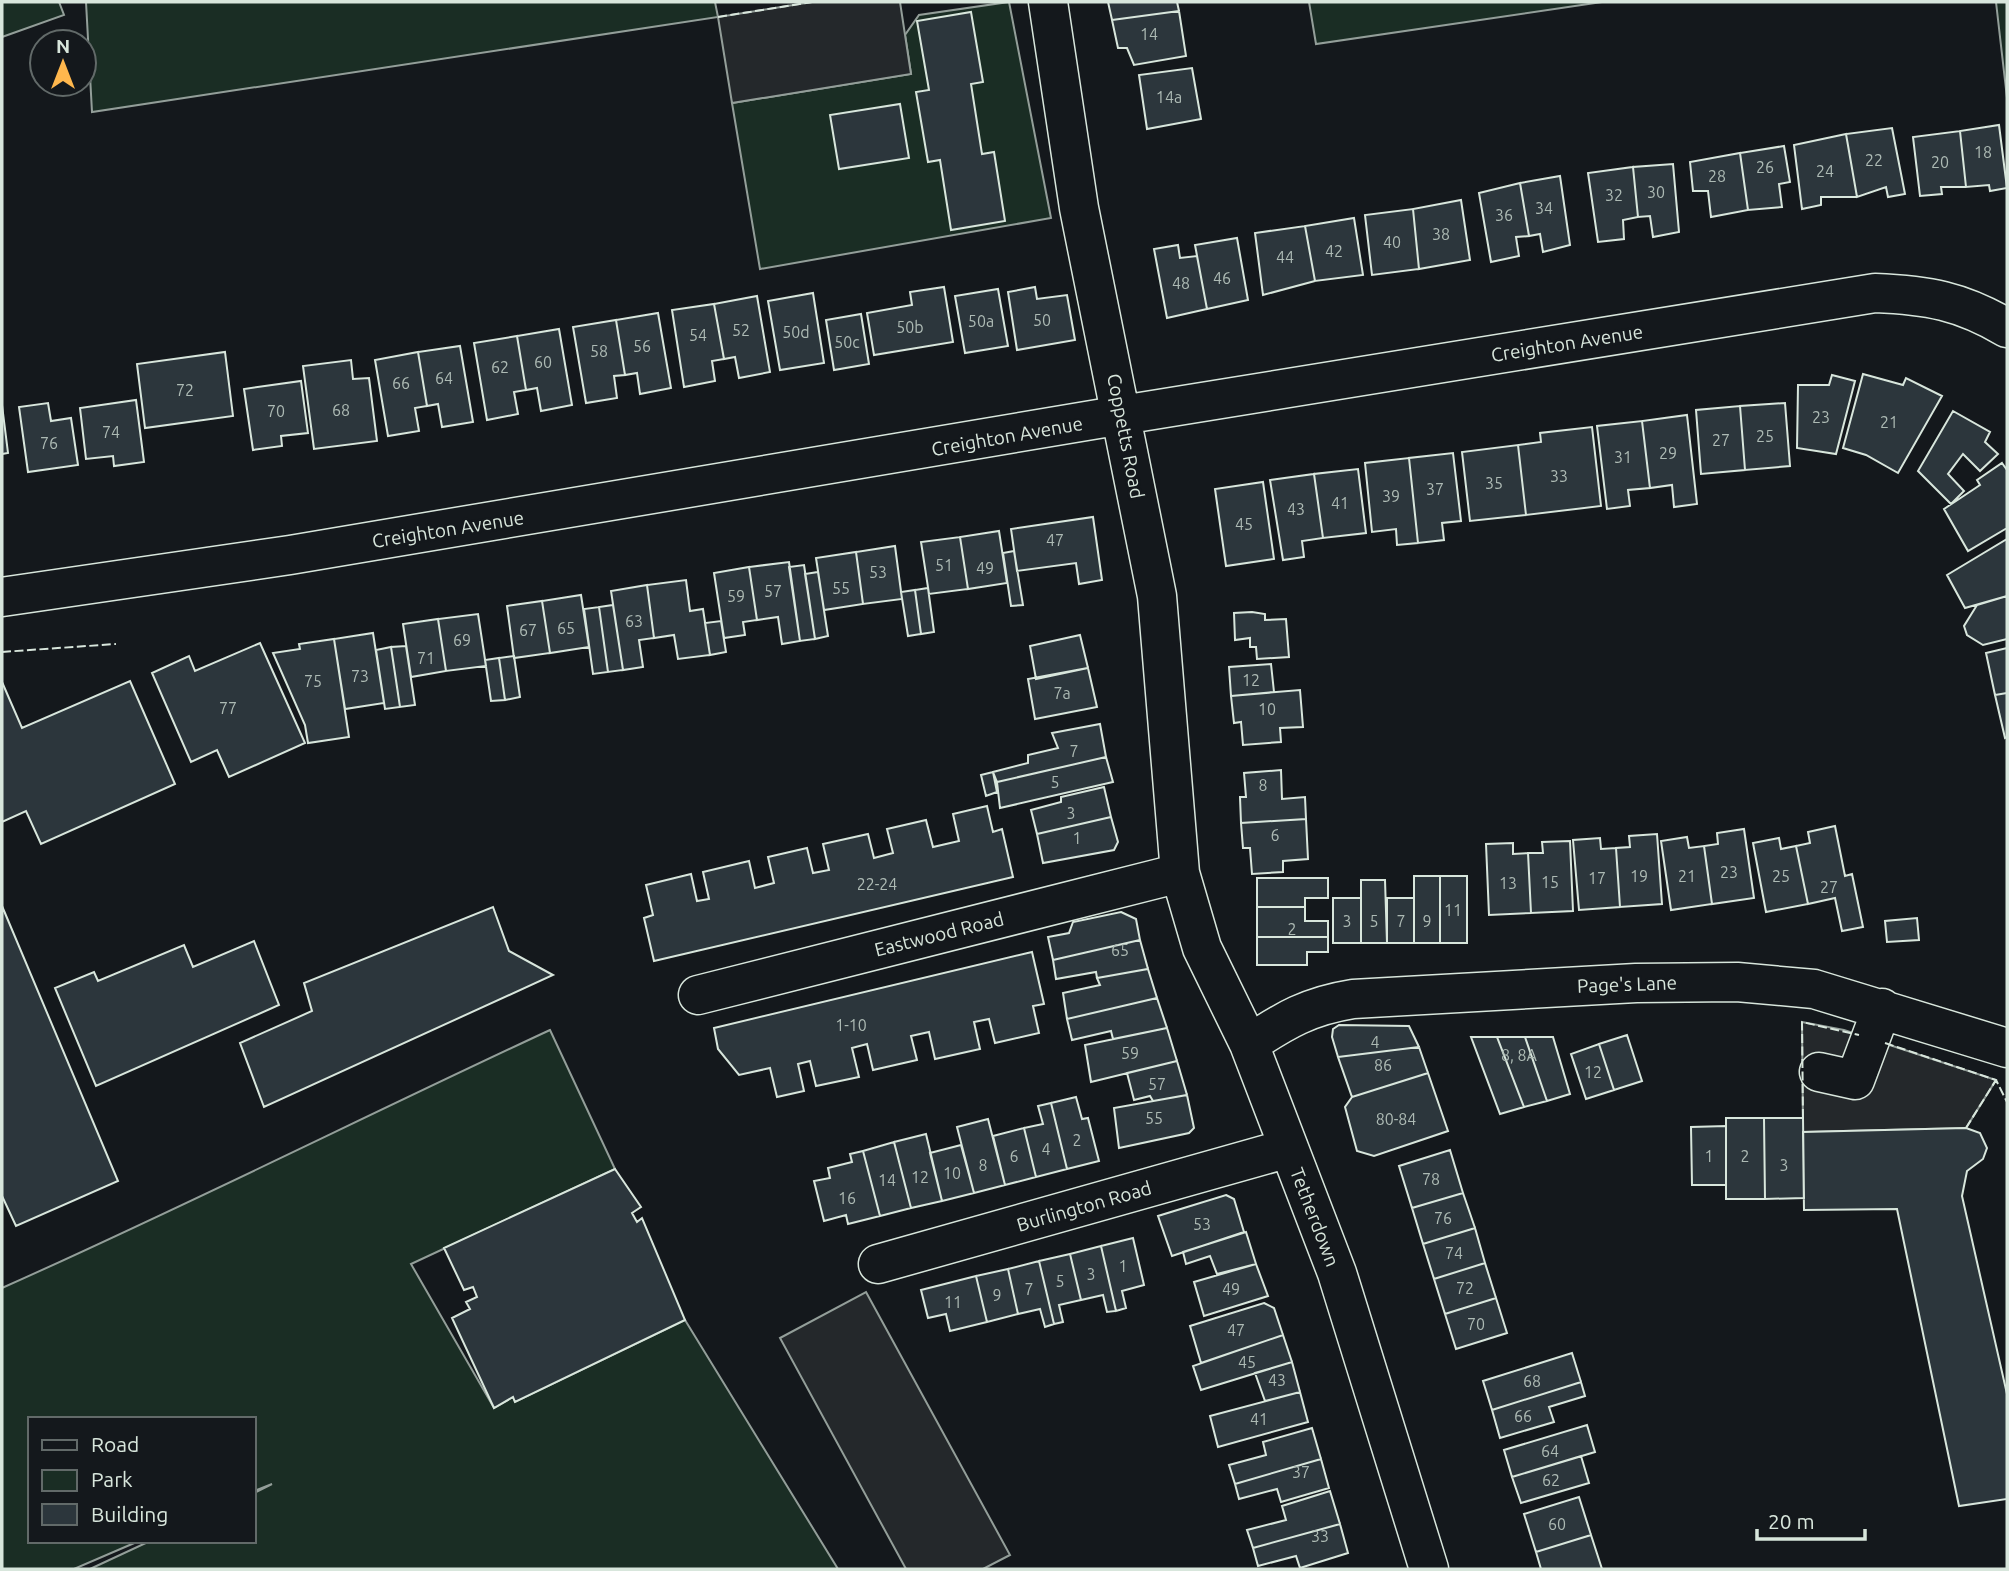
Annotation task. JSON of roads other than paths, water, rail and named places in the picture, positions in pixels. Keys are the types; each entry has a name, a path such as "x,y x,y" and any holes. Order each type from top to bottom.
{"street":[{"name":"Coppetts Road","path":"1048,2 1079,208 1157,596 1180,873"},
{"name":"Creighton Avenue","path":"2,597 290,555 1122,415 1875,293 1926,295 1980,312 2007,328"},
{"name":"Eastwood Road","path":"698,995 1180,873"},
{"name":"Tetherdown","path":"1180,873 1202,948 1249,1044 1337,1273 1429,1569"},
{"name":"Page's Lane","path":"1249,1044 1288,1018 1320,1004 1353,999 1636,982 1737,982 1814,989 2007,1048"},
{"path":"1819,1072 1855,1080 1882,1008"},
{"name":"Burlington Road","path":"878,1264 1289,1148"}]}
